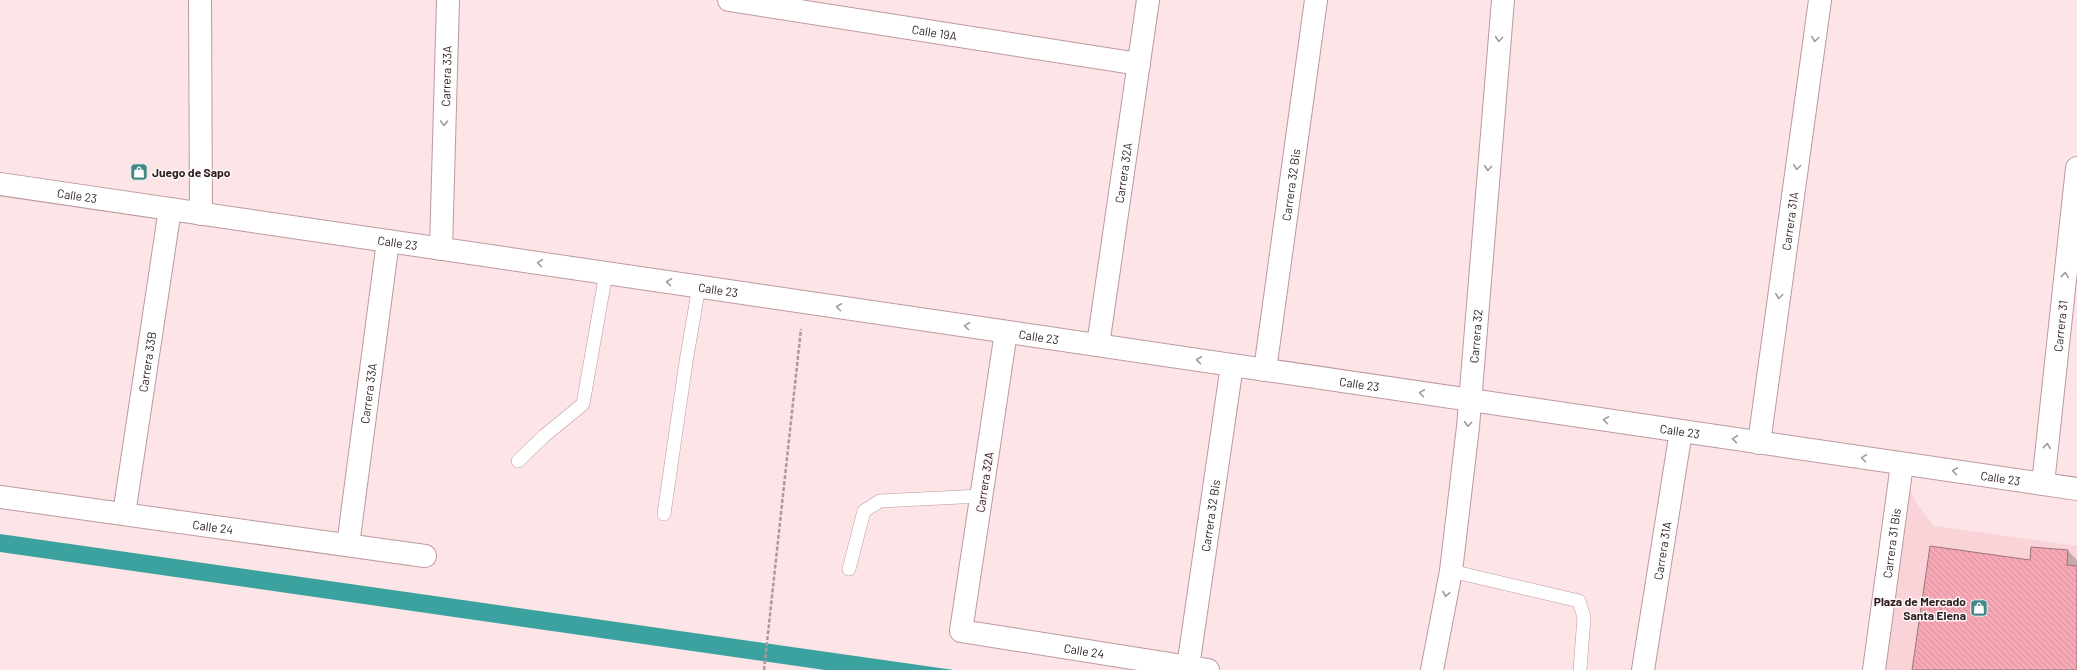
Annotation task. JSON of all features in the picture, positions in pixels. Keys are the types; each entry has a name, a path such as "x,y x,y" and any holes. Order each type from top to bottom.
{"street":[{"path":"200,0 201,214"},
{"name":"Carrera 33A","path":"441,249 448,0"},
{"name":"Calle 19A","path":"729,0 1139,64"},
{"name":"Carrera 32A","path":"1098,345 1148,0"},
{"name":"Carrera 32 Bis","path":"1265,370 1316,0"},
{"name":"Carrera 32","path":"1432,670 1451,571 1470,400 1502,0"},
{"name":"Carrera 31A","path":"1760,443 1820,0"},
{"name":"Carrera 31","path":"2043,484 2077,168"},
{"name":"Calle 23","path":"0,184 2077,489"},
{"name":"Carrera 33B","path":"124,514 170,209"},
{"name":"Carrera 33A","path":"348,545 388,241"},
{"name":"Carrera 32A","path":"961,631 1006,332"},
{"name":"Carrera 32 Bis","path":"1198,668 1232,365"},
{"name":"Carrera 31A","path":"1643,670 1681,431"},
{"name":"Carrera 31 Bis","path":"1874,670 1902,464"},
{"name":"Calle 24","path":"0,497 426,556"},
{"name":"Calle 24","path":"961,631 1198,668"}],"lane":[{"path":"518,461 544,436 583,404 606,273"},
{"path":"664,514 698,286"},
{"path":"849,570 864,511 880,501 981,496"},
{"path":"1451,571 1580,601 1584,617 1580,670"}],"path":[{"path":"764,670 804,302"}],"shaded area":[{"name":"Plaza de Mercado Santa Elena","path":"1902,464 1915,501 1934,526 2077,546 2077,670 1874,670"}],"water":[{"path":"0,534 954,670 825,670 0,552"}],"building":[{"name":"Plaza de Mercado Santa Elena","path":"1930,546 2030,560 2031,547 2068,550 2067,565 2077,566 2077,670 1912,670"}],"place":[{"name":"Juego de Sapo","path":"139,172"},
{"name":"Plaza de Mercado Santa Elena","path":"1979,608"}]}
